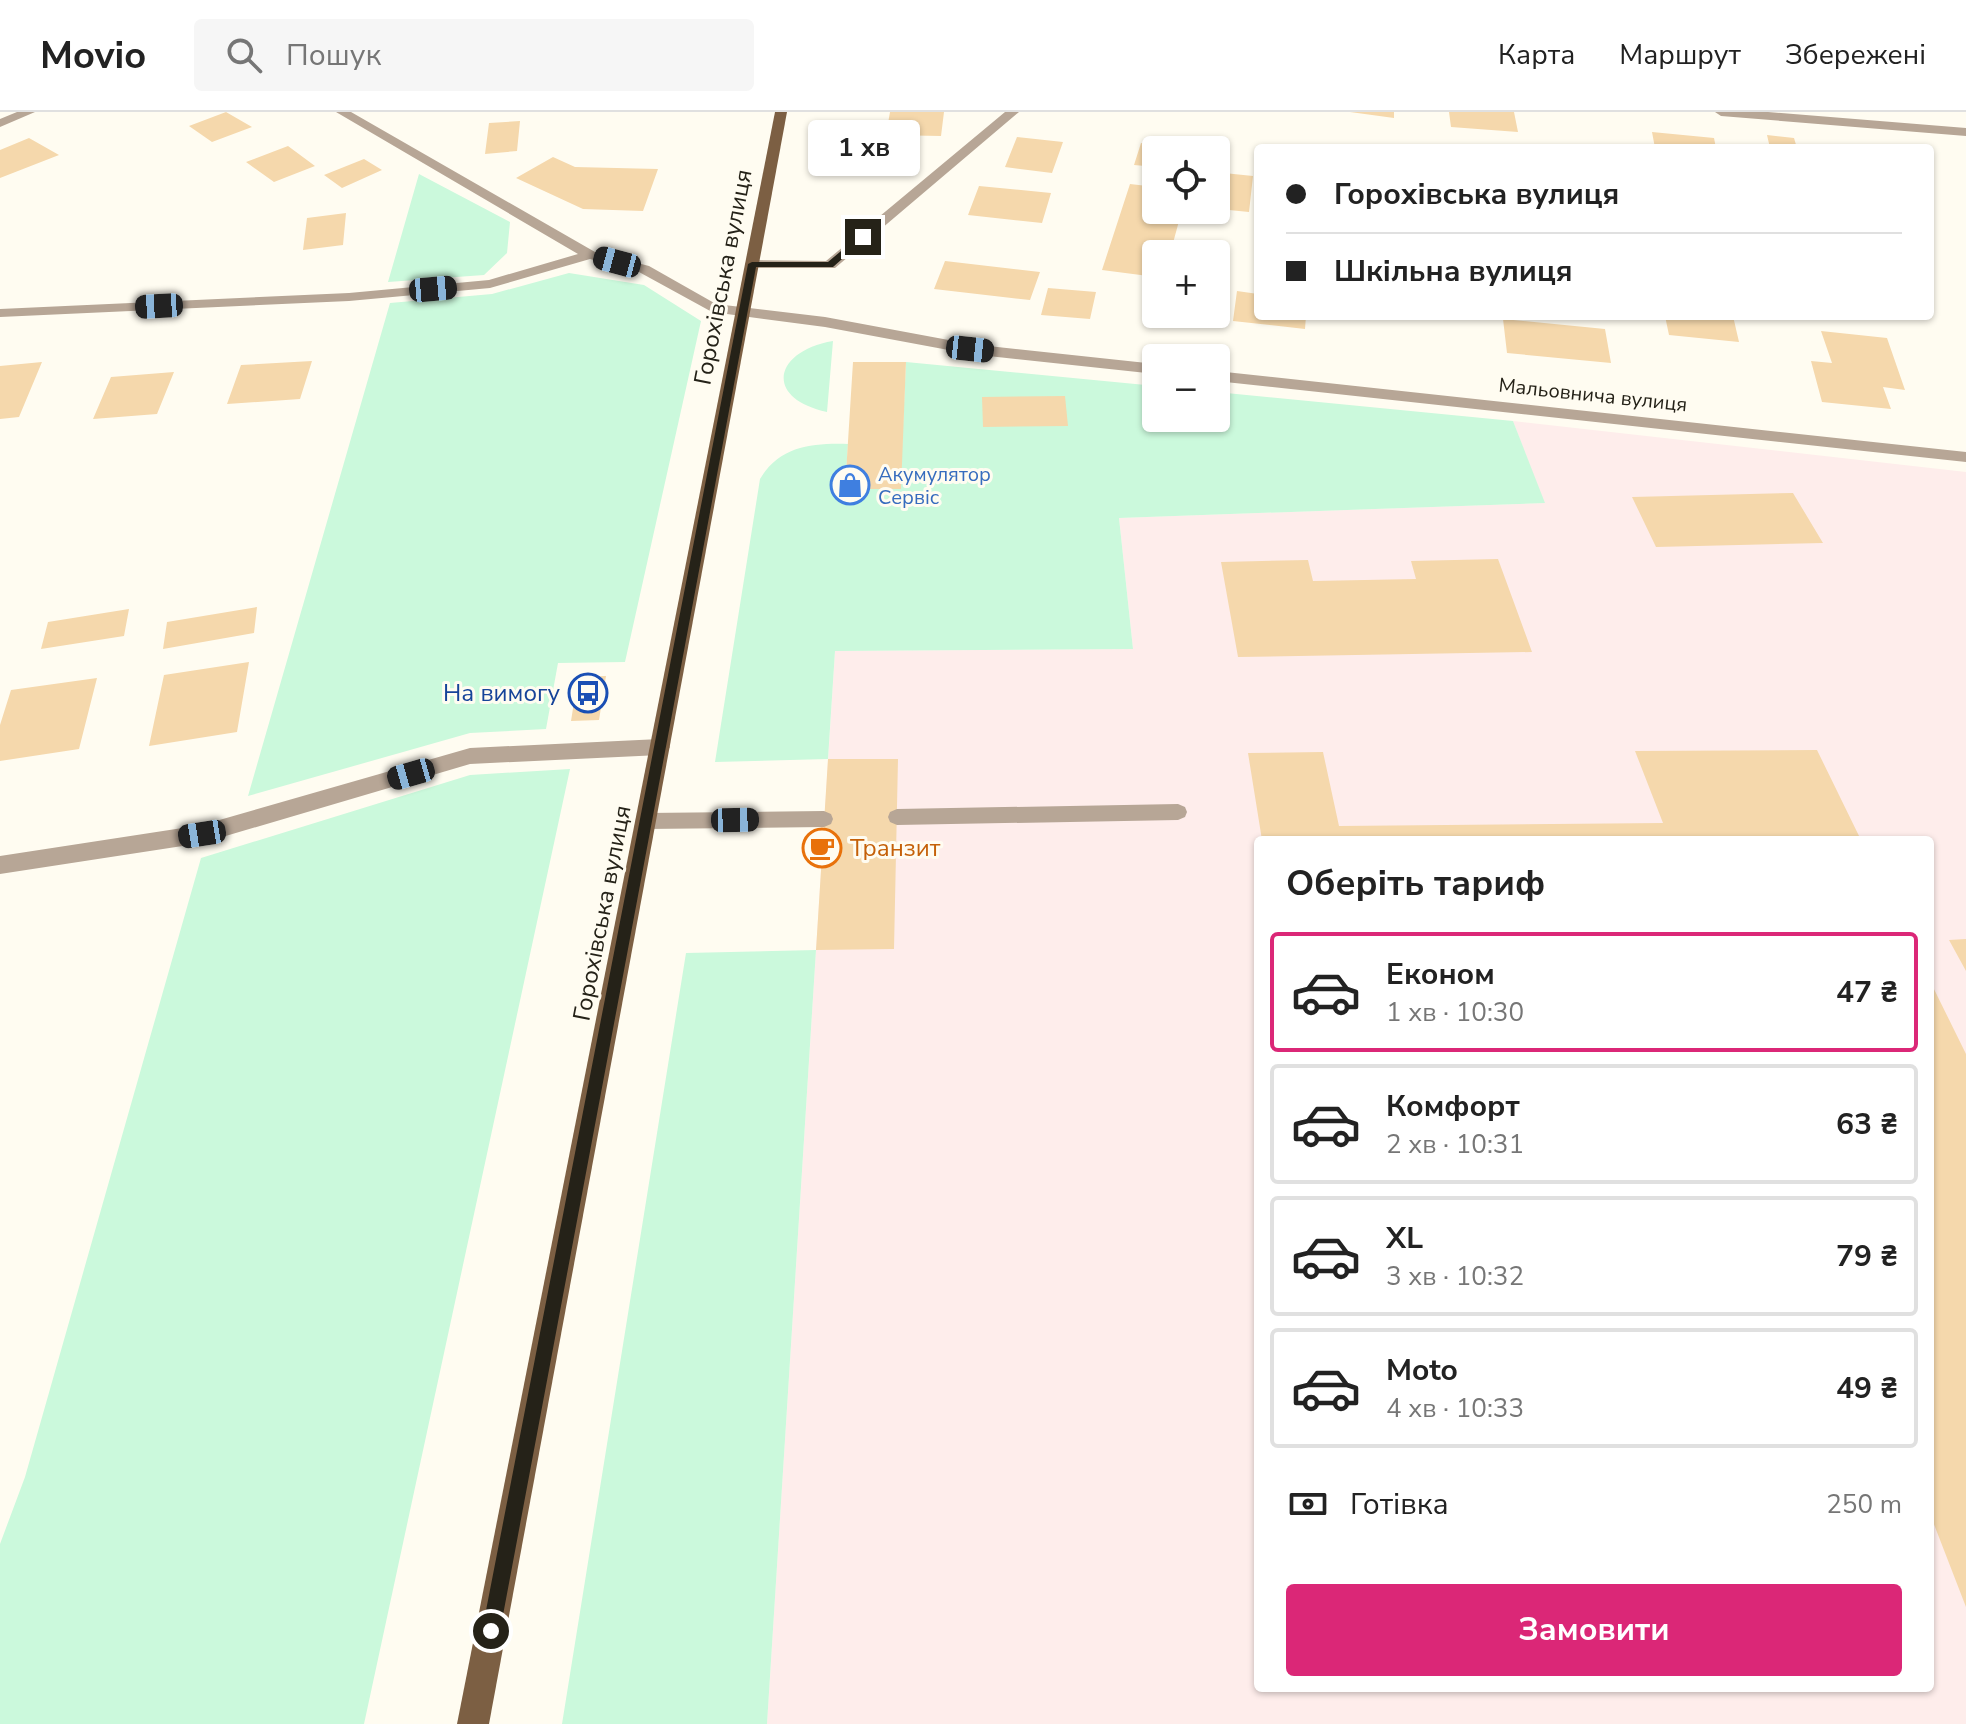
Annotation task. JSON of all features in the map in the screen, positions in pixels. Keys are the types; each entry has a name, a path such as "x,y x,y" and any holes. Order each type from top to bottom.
{"main road":[{"name":"Горохівська вулиця","path":"473,1724 781,112"}],"street":[{"path":"0,123 29,112"},
{"path":"342,112 590,255 644,269 712,308 825,322 970,349 1142,367"},
{"path":"752,264 830,265 1013,112"},
{"path":"1721,112 1966,132"},
{"path":"0,313 349,297 490,284 590,255"},
{"name":"Мальовнича вулиця","path":"1230,378 1966,457"},
{"path":"0,865 202,834 470,756 660,747"}],"lane":[{"path":"897,817 1178,812"},
{"path":"646,821 824,819"}],"shaded area":[{"path":"1513,421 1966,472 1966,1724 767,1724 835,651 1133,649 1119,518 1544,503"}],"green space":[{"path":"419,174 510,222 507,253 484,275 388,282"},
{"path":"569,273 644,285 701,321 625,662 558,663 546,729 470,733 248,796 390,303 492,294"},
{"path":"833,341 827,412 806,405 793,396 785,386 784,375 788,364 798,354"},
{"path":"906,362 1142,385 1142,432 1230,432 1230,393 1513,421 1545,503 1119,518 1133,649 835,651 828,759 715,762 760,479 777,459 787,453 822,444 848,444 845,489 900,489"},
{"path":"570,769 364,1724 0,1724 0,1544 25,1477 201,858 470,775"},
{"path":"816,950 767,1724 562,1724 686,953"}],"building":[{"path":"226,112 252,127 212,142 189,126"},
{"path":"890,112 944,112 941,136 886,135"},
{"path":"1350,112 1394,112 1394,118"},
{"path":"1449,112 1514,112 1518,132 1451,127"},
{"path":"520,121 517,151 485,154 489,123"},
{"path":"1652,132 1714,138 1715,144 1654,144"},
{"path":"1767,135 1794,138 1796,144 1769,144"},
{"path":"1017,137 1063,142 1052,173 1005,167"},
{"path":"29,138 59,155 0,178 0,150"},
{"path":"1141,143 1142,143 1142,166 1134,165"},
{"path":"288,146 315,166 274,182 246,162"},
{"path":"553,157 575,167 658,169 643,211 583,209 516,178"},
{"path":"364,159 382,170 342,188 324,175"},
{"path":"1230,174 1253,176 1249,212 1230,210"},
{"path":"1130,184 1142,185 1142,224 1178,224 1174,240 1142,240 1142,275 1102,270"},
{"path":"979,186 1051,193 1042,223 968,215"},
{"path":"346,213 343,245 303,250 307,218"},
{"path":"945,261 1040,272 1030,300 934,289"},
{"path":"1048,288 1096,292 1090,319 1041,315"},
{"path":"1237,291 1254,293 1254,320 1306,320 1305,329 1233,321"},
{"path":"1503,320 1513,320 1605,329 1611,363 1507,353"},
{"path":"1666,320 1734,320 1739,342 1669,335"},
{"path":"1821,331 1887,338 1905,390 1883,387 1891,409 1822,402 1811,361 1832,363"},
{"path":"312,361 300,399 227,404 241,365"},
{"path":"42,362 19,417 0,419 0,366"},
{"path":"853,362 906,362 901,489 845,489"},
{"path":"174,372 157,414 93,419 111,377"},
{"path":"1065,396 1068,426 983,427 982,397"},
{"path":"1793,493 1823,543 1656,547 1632,497"},
{"path":"1498,559 1532,652 1238,657 1221,562 1308,560 1313,581 1416,579 1411,561"},
{"path":"257,607 254,633 163,649 167,622"},
{"path":"129,609 124,636 41,649 48,622"},
{"path":"249,662 237,732 149,746 164,675"},
{"path":"606,676 599,720 571,721 578,677"},
{"path":"97,678 79,749 0,761 0,725 11,690"},
{"path":"1817,750 1859,836 1261,836 1248,753 1323,752 1339,826 1663,823 1635,751"},
{"path":"828,759 898,759 894,949 816,950"},
{"path":"1966,939 1966,971 1949,940"},
{"path":"1934,989 1966,1054 1966,1607 1934,1524"}],"place":[{"name":"Акумулятор Сервіс","path":"850,485"},
{"name":"На вимогу","path":"588,693"},
{"name":"Транзит","path":"822,848"}],"route":[{"path":"491,1631 752,264 830,265 863,237"}]}
